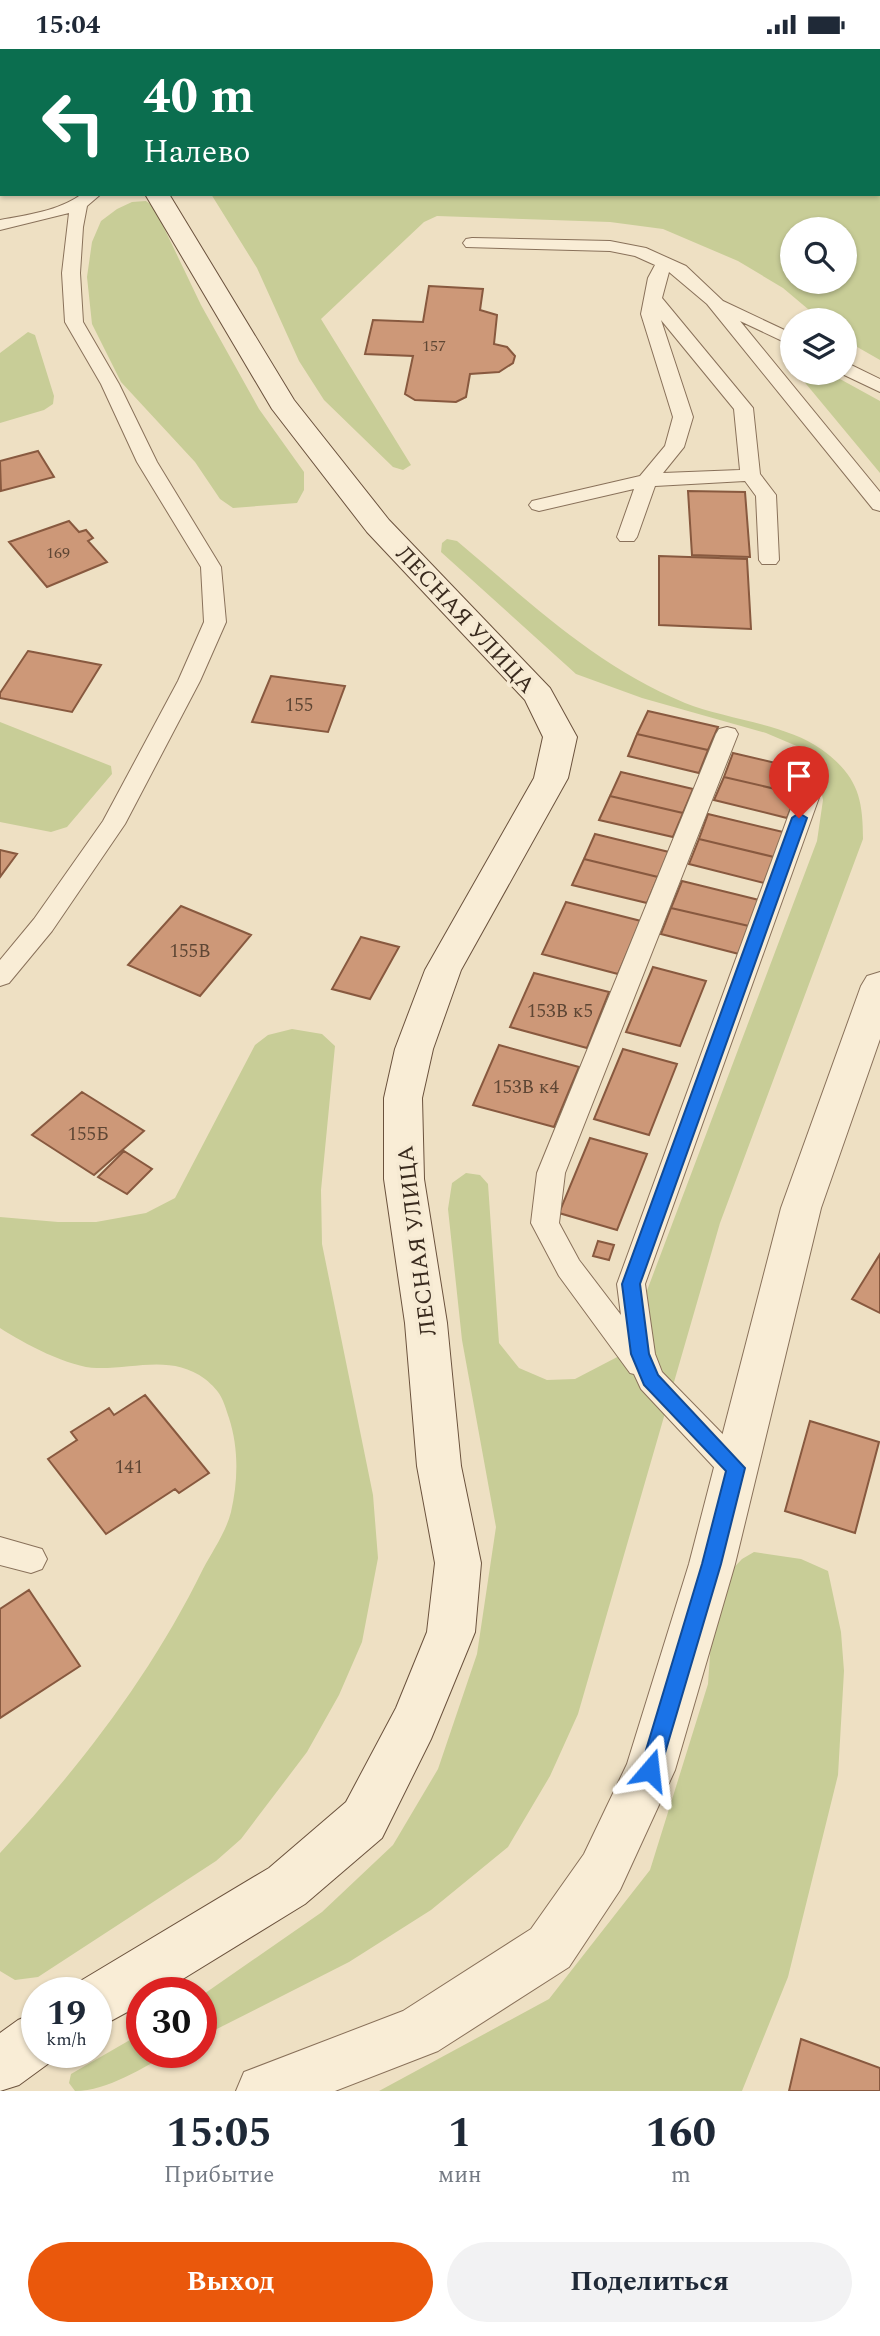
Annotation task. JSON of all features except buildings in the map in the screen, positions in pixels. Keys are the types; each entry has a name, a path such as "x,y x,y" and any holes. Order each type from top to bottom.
{"main road":[{"name":"ЛЕСНАЯ УЛИЦА","path":"112,1992 287,1886 364,1820 414,1722 451,1632 457,1563 439,1466 426,1323 404,1179 403,1098 414,1049 443,970 551,778 559,737 539,695 379,526 282,403 158,196"},
{"path":"263,2091 419,2032 550,1948 602,1872 650,1770 712,1564 801,1208 880,986"},
{"path":"0,2066 21,2051"}],"lane":[{"path":"0,225 41,218 86,199"},
{"path":"0,977 43,925 113,824 189,681 215,622 211,567 148,462 110,384 74,322 71,273 74,227 86,199"},
{"path":"472,243 610,246 639,252 680,270 713,300 880,505"},
{"path":"627,537 647,479 674,447 683,417 650,314 657,278 666,262"},
{"path":"653,299 743,408 750,475 766,495 769,560"},
{"path":"713,300 780,334"},
{"path":"857,374 880,386"},
{"path":"539,505 647,479 750,475"},
{"path":"727,734 551,1173 545,1223 569,1268 651,1380 735,1468"},
{"path":"651,1380 640,1354 631,1284 809,792"},
{"path":"0,1551 31,1559"}],"green space":[{"path":"212,196 880,196 880,360 857,347 857,308 807,308 790,294 857,294 857,217 780,217 780,286 738,261 663,229 610,222 437,216 424,222 321,319 411,465 403,470 393,467 324,400 299,361 257,268"},
{"path":"146,201 154,207 201,305 259,409 304,472 304,490 297,503 233,508 220,499 195,462 121,382 92,324 87,277 92,242 101,221 132,202"},
{"path":"28,332 35,335 54,396 53,404 44,410 0,423 0,353"},
{"path":"807,385 851,385 880,401 880,473"},
{"path":"447,539 457,541 565,631 652,688 701,709 791,734 821,749 843,768 856,788 862,811 863,839 720,1223 578,1714 550,1776 508,1847 431,1910 349,1962 217,2029 217,1985 322,1912 393,1845 438,1769 477,1654 496,1527 462,1340 448,1209 452,1183 466,1173 480,1175 488,1184 499,1343 519,1368 547,1380 575,1379 623,1354 817,841 823,800 813,753 766,733 642,698 576,674 441,552 442,543"},
{"path":"0,722 111,766 112,774 67,827 51,832 0,822"},
{"path":"292,1029 322,1034 335,1046 321,1190 322,1244 373,1495 378,1558 362,1642 339,1695 307,1752 241,1839 216,1861 38,1977 21,1977 15,1980 0,1971 0,1853 86,1753 161,1646 226,1527 233,1500 236,1465 235,1441 223,1401 205,1379 192,1371 166,1365 86,1367 47,1354 0,1328 0,1217 96,1222 146,1213 175,1198 255,1045 268,1035"},
{"path":"754,1552 801,1559 828,1571 841,1632 844,1671 838,1775 788,1977 742,2091 379,2091 549,1999 650,1870 708,1684 711,1640 724,1578 742,1559"},
{"path":"126,2042 126,2068 143,2068 112,2083 75,2091 69,2083 71,2074 81,2068 112,2068 112,2050"}],"route":[{"path":"650,1770 712,1564 735,1468 651,1380 640,1354 631,1284 799,818"}]}
